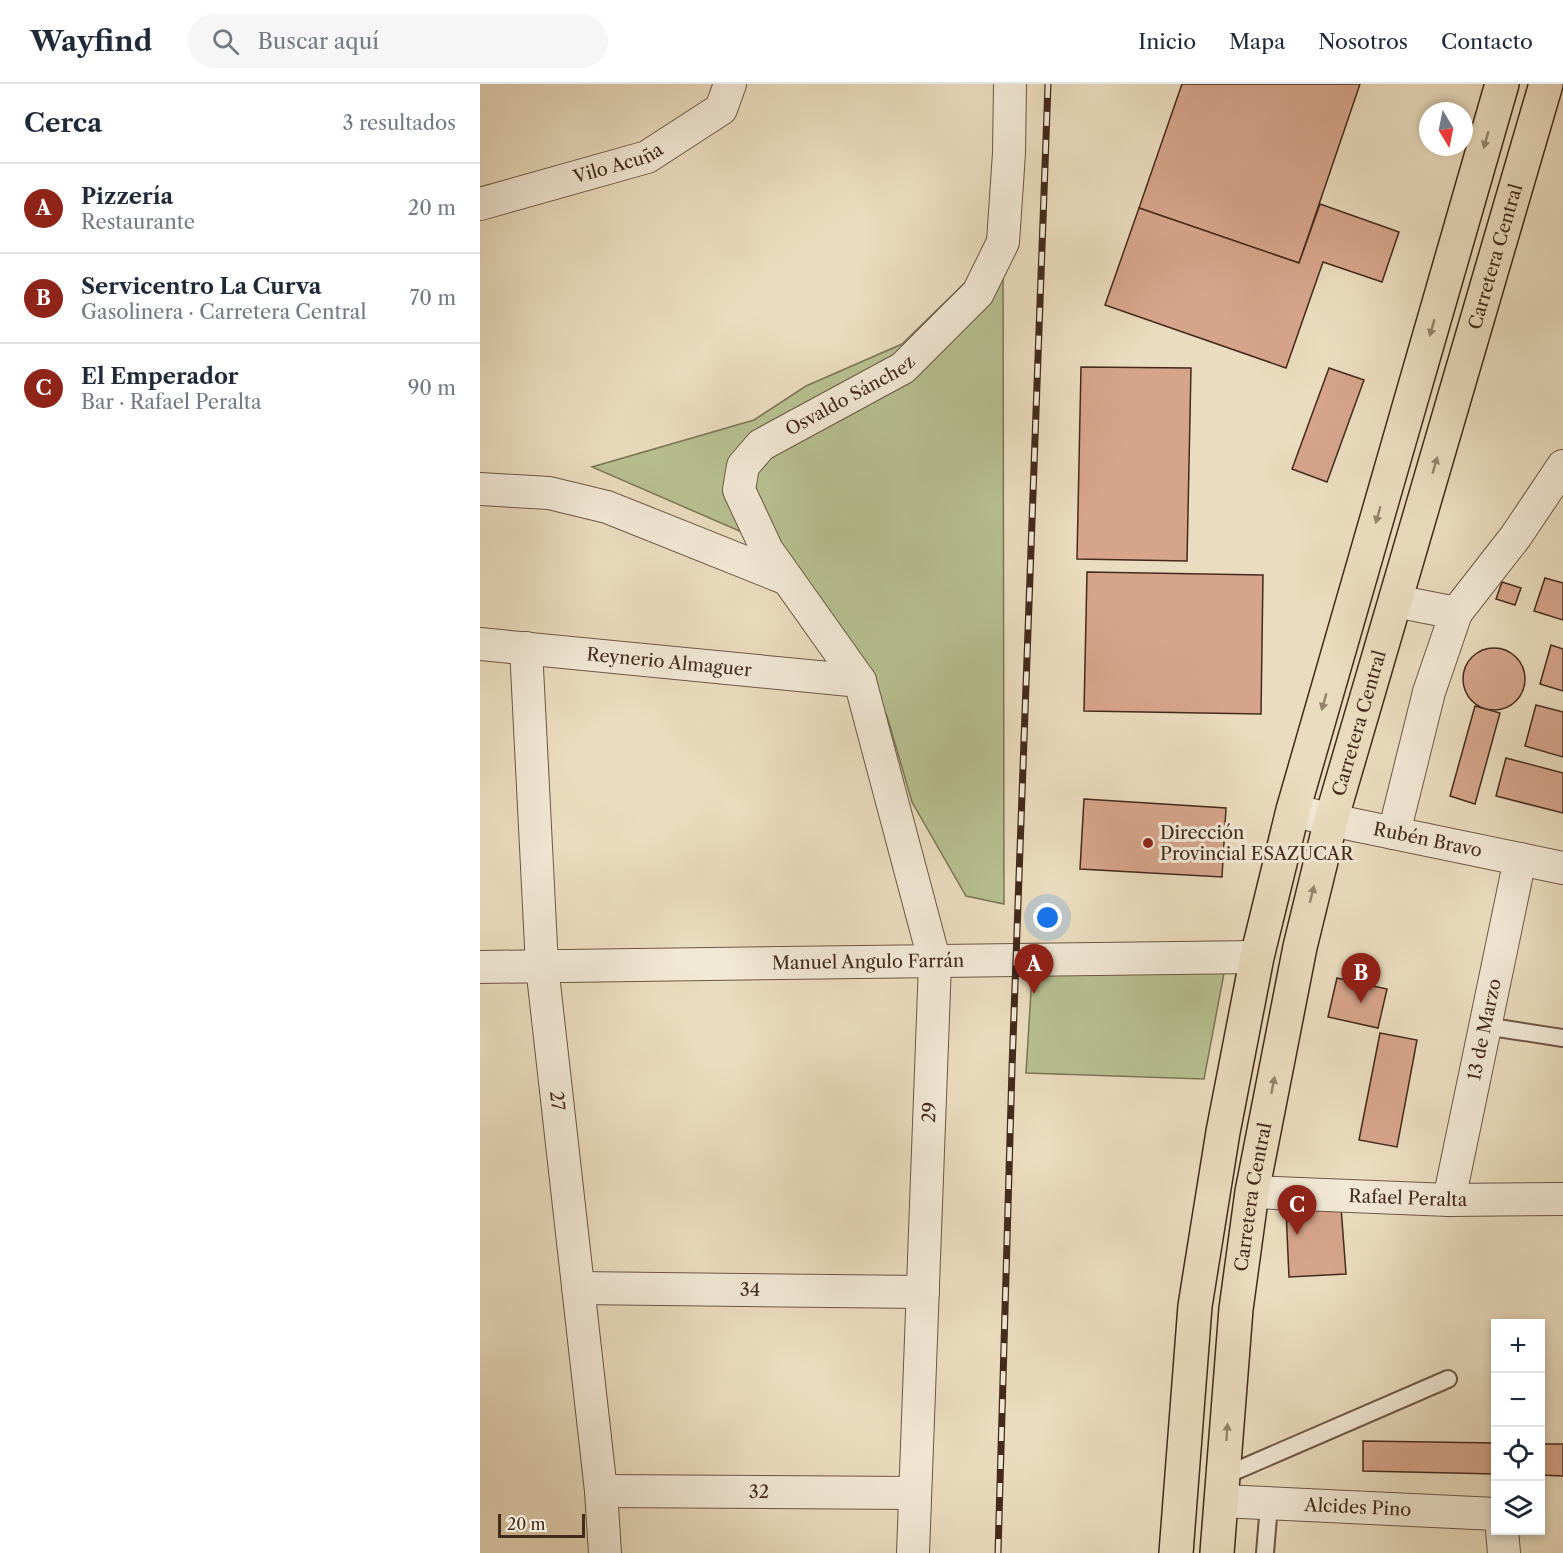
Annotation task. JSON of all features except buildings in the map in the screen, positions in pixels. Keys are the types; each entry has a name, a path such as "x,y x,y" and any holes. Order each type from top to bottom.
{"main road":[{"path":"1176,1553 1195,1306 1222,1132 1257,957 1293,810 1502,84"},
{"name":"Carretera Central","path":"1216,1553 1236,1309 1252,1192 1300,947 1330,820 1546,84"}],"street":[{"name":"Vilo Acuña","path":"480,204 647,157 721,109 730,84"},
{"name":"Osvaldo Sánchez","path":"860,681 767,550 740,490 742,466 761,445 903,368 978,293 1003,242 1009,153 1010,84"},
{"path":"1394,833 1429,692 1456,613 1516,536 1563,466"},
{"path":"480,489 549,493 607,507 788,579"},
{"path":"1395,601 1456,613"},
{"name":"Reynerio Almaguer","path":"480,644 860,681"},
{"name":"27","path":"526,648 542,966 601,1491 605,1553"},
{"name":"29","path":"860,681 935,963 913,1553"},
{"name":"Rubén Bravo","path":"1293,810 1330,820 1563,868"},
{"name":"13 de Marzo","path":"1449,1200 1520,859"},
{"name":"Manuel Angulo Farrán","path":"480,967 935,963 1257,957"},
{"name":"Rafael Peralta","path":"1252,1192 1449,1200 1563,1199"},
{"name":"34","path":"578,1288 923,1292"},
{"name":"Alcides Pino","path":"1223,1489 1269,1505 1491,1514"},
{"name":"32","path":"601,1491 914,1492"},
{"path":"1502,1535 1504,1553"}],"lane":[{"path":"1485,1026 1563,1038"},
{"path":"1223,1489 1448,1378"},
{"path":"1264,1553 1269,1505"}],"green space":[{"path":"1003,242 1004,904 966,896 912,802 887,716 781,549 592,467 754,420 806,386 902,344 982,266"},
{"path":"1224,973 1204,1079 1026,1073 1032,975"}],"railway":[{"path":"998,1553 1012,1068 1048,84"}],"place":[{"name":"Dirección Provincial ESAZUCAR","path":"1148,843"},
{"name":"Pizzería","path":"1034,994"},
{"name":"Servicentro La Curva","path":"1361,1003"},
{"name":"El Emperador","path":"1297,1235"}]}
